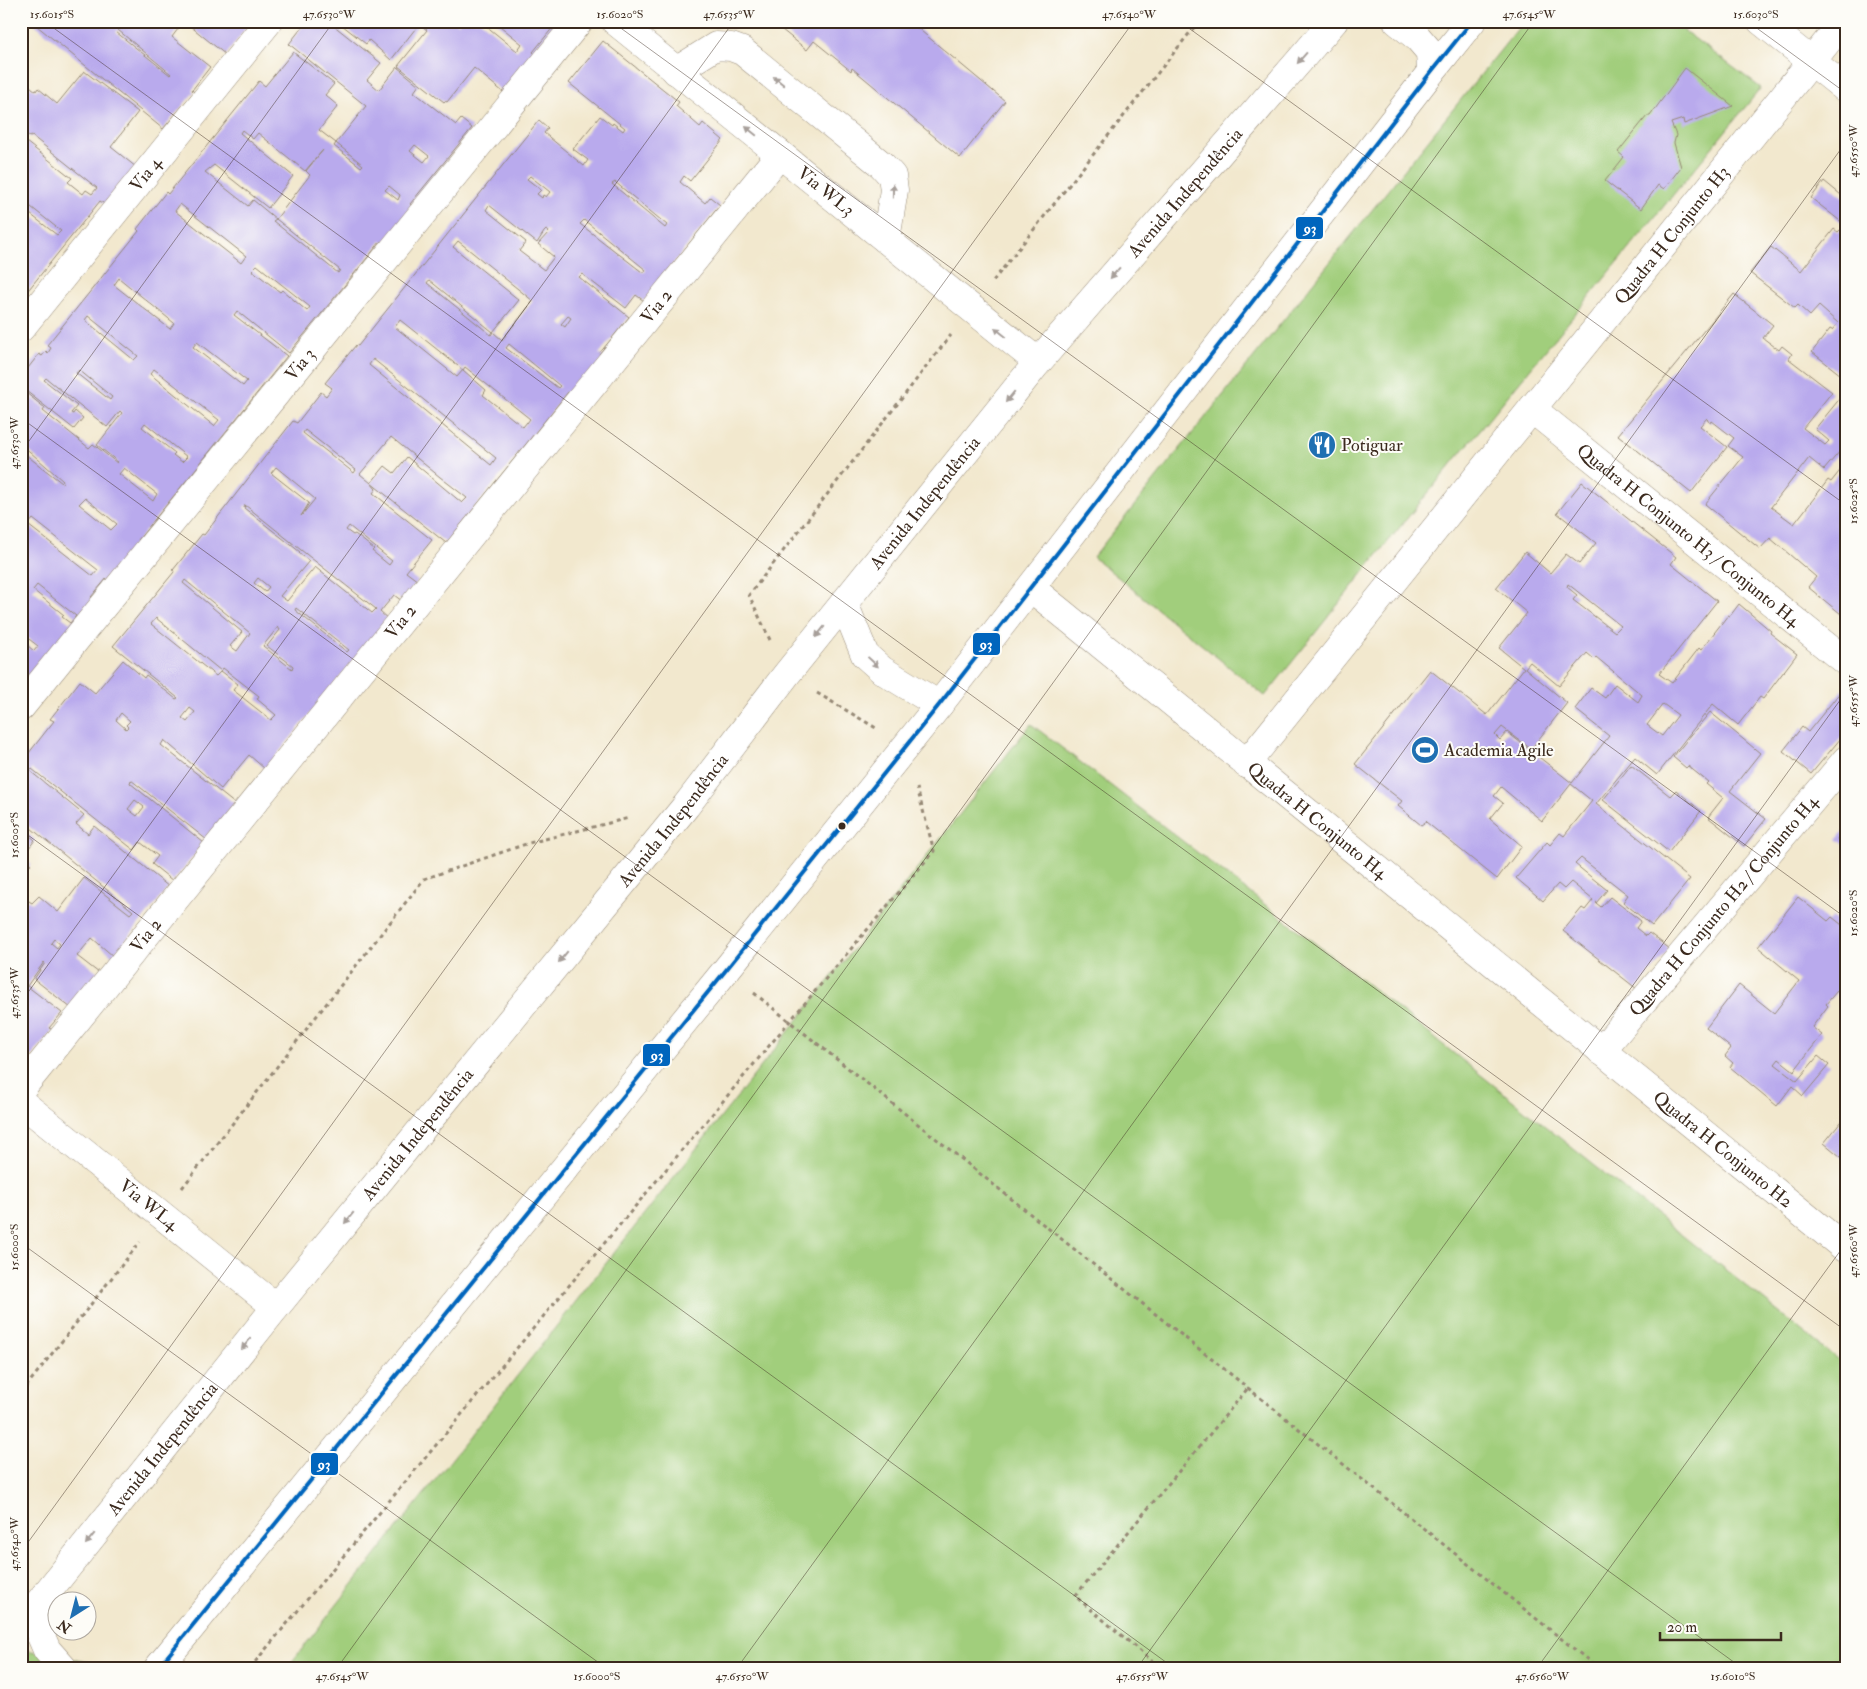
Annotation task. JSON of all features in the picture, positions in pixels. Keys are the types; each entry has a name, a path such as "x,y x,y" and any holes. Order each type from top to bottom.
{"street":[{"name":"Via 4","path":"21,328 269,21"},
{"name":"Via 3","path":"21,707 579,21"},
{"name":"Via WL3","path":"615,21 1038,362"},
{"name":"Avenida Independência","path":"26,1619 276,1307 680,813 786,675 1038,362 1334,21"},
{"path":"1397,21 1418,38 1430,52 1431,72"},
{"path":"158,1668 939,705 1472,21"},
{"path":"1761,21 1846,89"},
{"name":"Quadra H Conjunto H3","path":"1532,409 1844,21"},
{"path":"676,71 716,46 731,47 742,51 882,165 892,176 894,190 886,239"},
{"name":"Via 2","path":"21,1089 780,154"},
{"name":"Quadra H Conjunto H3 / Conjunto H4","path":"1532,409 1846,662"},
{"name":"Quadra H Conjunto H4","path":"1532,409 1246,764 1600,1051"},
{"path":"1031,588 1246,764"},
{"path":"844,603 866,655 882,670 939,705"},
{"name":"Quadra H Conjunto H2 / Conjunto H4","path":"1600,1051 1846,760"},
{"name":"Quadra H Conjunto H2","path":"1600,1051 1846,1249"},
{"name":"Via WL4","path":"21,1102 276,1307"},
{"path":"26,1619 62,1668"}],"path":[{"path":"250,1668 934,851 906,746 786,675 749,595 972,308 1199,21"},
{"path":"21,1393 424,879 529,843 631,818"},
{"path":"726,970 1249,1387 1593,1666 1598,1668"},
{"path":"1160,1668 1075,1596 1249,1387"}],"green space":[{"path":"1524,21 1671,21 1761,88 1391,538 1265,696 1093,557"},
{"path":"1031,724 1338,961 1846,1366 1846,1668 287,1668"},
{"path":"21,1649 118,1668 21,1668"}],"building":[{"path":"31,21 111,21 118,26 119,24 116,21 184,21 172,37 210,67 192,90 194,92 163,129","holes":["118,30 170,75 116,32"]},
{"path":"184,21 251,21 226,55"},
{"path":"307,21 328,21 381,63 367,80 379,90 397,67 419,85 414,92 456,125 461,119 472,128 410,204 414,207 384,244 381,241 289,353 237,311 234,315 287,356 138,540 141,542 113,581 107,578 91,597 95,600 21,692 21,640 34,651 38,646 21,633 21,451 62,483 63,481 21,444 21,389 45,408 43,411 89,448 93,444 117,463 97,445 122,413 120,411 107,427 46,378 44,380 77,406 71,413 73,414 75,411 83,418 74,429 21,387 21,377 39,354 42,356 46,351 48,353 51,348 47,345 139,231 137,229 166,192 168,194 259,81 265,86 293,52 334,84 325,95 338,106 319,130 336,143 366,106 289,44","holes":["242,130 253,139 258,133 305,171 323,150 306,171 310,175 276,219 253,200 248,206 205,172 214,165 268,208 293,176 240,133","336,143 363,165 361,167 334,146","415,145 429,156 424,162 410,151","389,186 400,195 398,200 385,190","180,204 246,256 241,263 175,211","276,219 340,270 338,273 273,221","257,265 310,307 307,311 282,290 280,292 252,270","119,278 174,323 170,329 114,285","88,316 138,356 134,360 85,320","197,342 247,381 243,386 193,347","154,369 219,420 214,426 150,374","79,370 112,397 110,400 76,373","145,423 187,457 182,462 173,455 175,453 142,427","124,468 157,494 153,501 119,474","85,498 117,524 111,530 79,504","33,519 98,570 93,576 28,525","37,585 76,616 70,623 62,617 64,615 33,590"]},
{"path":"337,21 455,21 458,24 460,21 480,21 517,51 522,44 494,21 558,21 533,52 535,54 503,92 474,68 447,102 444,102 398,66 427,30 419,24 391,60 369,40 366,44"},
{"path":"771,21 909,21 1005,101 960,158 852,68 851,71 814,41 807,50"},
{"path":"603,41 679,102 676,106 700,127 703,123 723,140 690,181 684,176 680,182 705,203 710,197 720,205 659,281 662,284 644,301 636,295 626,308 582,274 579,277 629,317 599,354 605,358 573,396 568,392 446,543 371,483 376,489 373,493 432,540 406,572 418,581 402,601 394,595 380,612 388,619 265,769 249,755 221,789 164,740 161,745 235,804 207,840 131,780 130,783 204,843 173,881 152,864 158,856 140,842 134,850 32,769 30,771 84,815 76,824 88,834 94,826 169,887 113,956 92,938 77,956 99,973 71,1008 34,979 44,962 27,986 62,1013 49,1028 53,1030 21,1069 21,891 26,895 24,898 32,903 39,896 58,912 84,878 130,914 133,911 21,820 21,763 54,721 50,719 80,681 95,693 123,660 144,678 146,675 176,699 178,698 113,646 174,572 173,570 202,534 204,535 293,421 297,423 321,392 326,396 332,388 325,383 356,345 358,346 539,120 548,128 544,133 584,166 588,160 573,149 600,116 623,131 625,128 569,83","holes":["530,176 550,192 546,197 543,195 542,198 537,194 541,190 527,179","615,182 667,225 665,228 612,184","489,205 537,243 546,230 549,232 538,244 554,257 544,270 519,251 526,242 486,210","584,220 646,270 642,272 580,224","458,241 533,301 502,340 493,332 519,300 453,247","429,280 493,332 491,335 427,283","568,316 571,318 565,327 561,324","400,320 463,370 457,377 395,327","509,344 560,386 558,388 506,348","373,359 496,458 491,465 369,365","465,367 530,419 527,423 523,427 483,395 486,390 463,370","305,430 356,470 354,473 303,433","391,437 467,498 462,503 407,457 394,473 385,466 371,483 360,474","276,467 315,499 301,516 309,503 271,473","245,505 376,609 372,613 315,567 287,601 280,596 309,561 244,508","349,526 392,561 389,565 372,551 374,549 355,534 353,535 346,530","258,578 269,587 265,592 254,583","185,580 250,633 237,651 230,646 242,632 183,583","296,608 349,650 347,652 295,610","156,618 221,671 216,676 151,624","278,627 280,630 267,646 293,666 292,669 263,646","223,668 259,696 257,699 276,715 271,720 233,690 238,684 221,671","190,708 195,712 187,722 182,718","121,713 130,721 126,725 128,727 126,729 116,720","135,800 144,807 137,816 128,809","54,939 60,944 57,948 51,943"]},
{"path":"1685,68 1733,106 1684,124 1683,119 1671,123 1676,135 1674,143 1681,167 1664,189 1658,185 1641,209 1605,181 1624,157 1618,152 1647,116 1650,116"},
{"path":"84,71 138,112 111,147 136,167 106,205 100,201 21,299 21,207 57,235 61,231 21,199 21,138 72,178 68,182 83,194 86,190 92,194 97,188 32,136 30,137 21,131 21,79 36,91 38,88 57,104"},
{"path":"1824,181 1846,199 1846,222 1844,224 1811,198"},
{"path":"1834,229 1838,232 1840,230 1846,235 1846,379 1812,352 1830,329 1832,330 1838,323 1819,306 1810,316 1798,305 1795,308 1750,273 1771,247 1801,271"},
{"path":"1734,294 1773,325 1763,338 1779,350 1782,346 1792,354 1789,359 1832,392 1803,428 1825,445 1829,441 1815,429 1846,391 1846,444 1824,470 1809,458 1771,507 1794,524 1828,480 1831,482 1843,467 1846,469 1846,532 1843,536 1846,538 1846,618 1808,587 1816,577 1770,538 1760,549 1705,504 1743,457 1728,446 1734,438 1712,421 1711,423 1708,421 1707,418 1700,426 1727,447 1691,493 1618,435"},
{"path":"1582,482 1676,557 1671,564 1717,601 1659,674 1672,683 1699,648 1701,650 1739,604 1771,631 1770,633 1797,654 1763,699 1760,697 1738,725 1713,704 1657,775 1635,757 1596,804 1690,879 1652,926 1623,902 1628,895 1581,858 1575,864 1607,890 1596,903 1601,907 1610,897 1641,921 1636,928 1646,936 1649,933 1670,949 1637,989 1563,931 1582,908 1585,910 1593,900 1571,882 1564,889 1558,884 1543,901 1516,878 1547,842 1550,845 1560,833 1564,836 1592,801 1571,784 1542,821 1501,787 1494,796 1503,803 1490,819 1522,846 1497,879 1427,821 1421,825 1398,806 1402,801 1355,764 1430,670 1487,715 1524,668 1499,648 1527,613 1496,588 1525,552 1550,573 1566,554 1579,564 1596,543 1557,513","holes":["1568,584 1621,626 1615,632 1573,600 1577,595 1567,587","1587,653 1594,659 1596,657 1642,695 1638,702 1615,684 1605,698 1591,688 1575,709 1609,736 1572,783 1507,732 1500,740 1495,735 1502,727 1531,749 1567,703 1525,668 1530,662 1559,686","1663,704 1678,715 1662,736 1647,725"]},
{"path":"1842,690 1846,693 1846,732 1811,774 1783,751 1802,727 1808,732"},
{"path":"1710,712 1760,753 1730,791 1766,819 1744,846 1708,817 1723,798 1706,784 1708,782 1673,757"},
{"path":"1631,765 1670,796 1676,790 1701,811 1669,852 1603,800"},
{"path":"21,828 35,840 22,857 31,864 21,876"},
{"path":"1846,828 1846,846 1837,839"},
{"path":"1798,897 1828,921 1832,917 1846,928 1846,996 1837,991 1826,1004 1828,1006 1812,1027 1822,1035 1794,1071 1779,1059 1775,1064 1797,1081 1818,1056 1829,1065 1803,1096 1792,1086 1777,1106 1730,1067 1733,1063 1725,1056 1731,1048 1706,1028 1739,985 1774,1013 1799,981 1758,947"},
{"path":"1846,1116 1846,1161 1824,1143"}],"transit line":[{"name":"93","path":"158,1668 939,705 1472,21"}],"place":[{"name":"Potiguar","path":"1322,445"},
{"name":"Academia Agile","path":"1425,750"}]}
